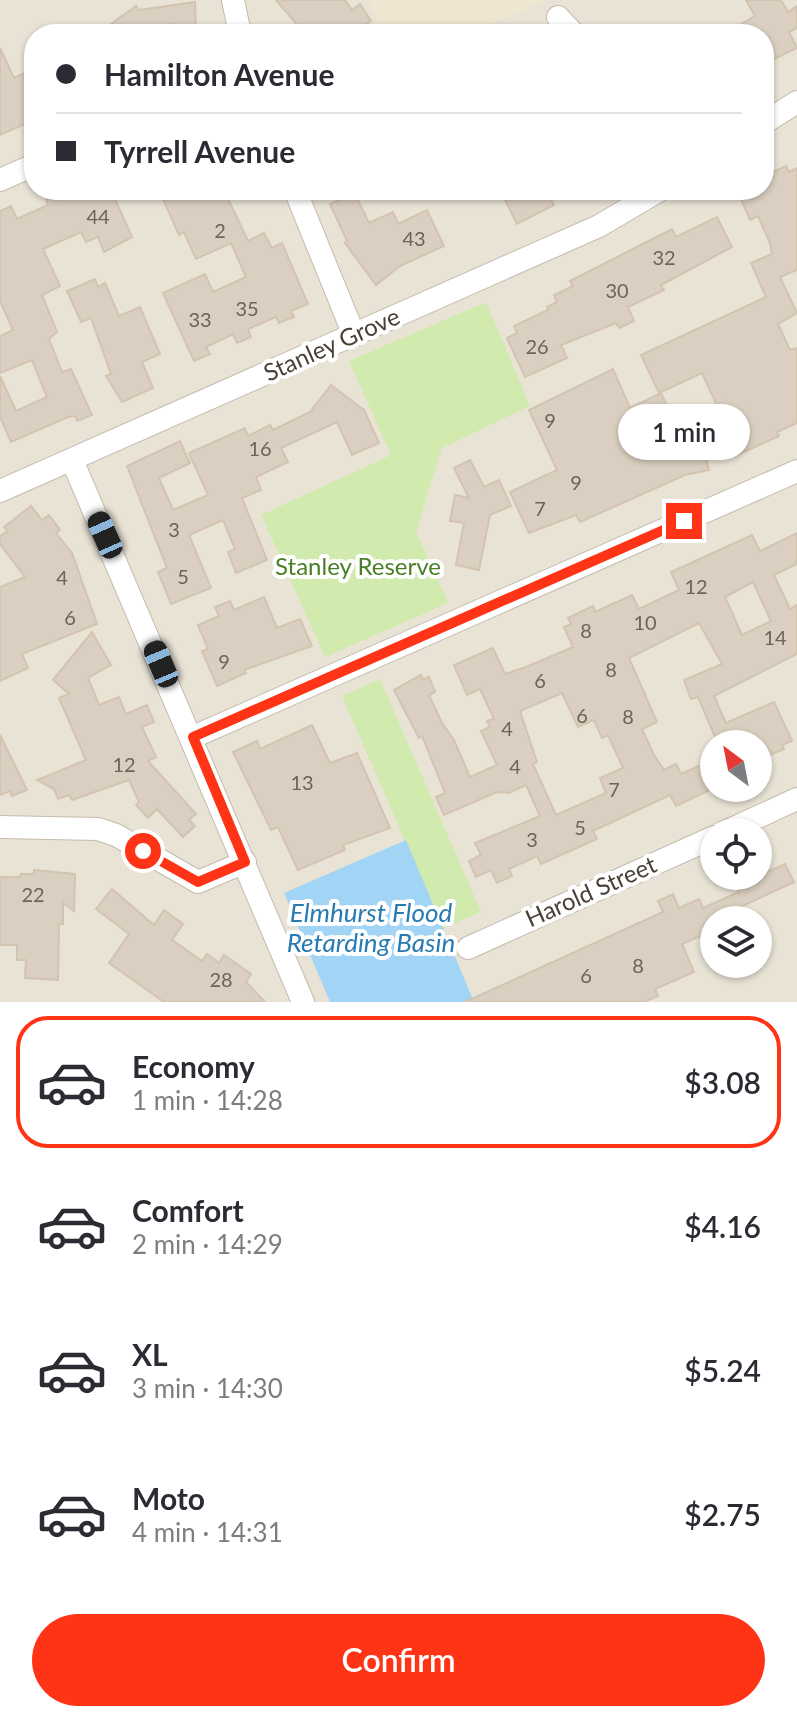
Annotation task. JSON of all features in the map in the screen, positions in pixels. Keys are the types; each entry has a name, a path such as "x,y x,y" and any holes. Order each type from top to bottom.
{"street":[{"path":"233,0 238,24"},
{"path":"558,17 565,24"},
{"path":"774,117 797,102"},
{"path":"0,180 24,169"},
{"path":"299,200 354,335"},
{"name":"Stanley Grove","path":"0,491 599,226 643,200"},
{"path":"72,460 193,737 303,1002"},
{"path":"193,737 797,471"},
{"path":"756,818 797,799"},
{"path":"0,827 98,829 116,835 198,882 245,862"},
{"name":"Harold Street","path":"468,948 700,843"}],"shaded area":[{"path":"0,0 797,0 797,1002 0,1002"},
{"path":"368,0 546,0 492,24 379,24"}],"green space":[{"name":"Stanley Reserve","path":"486,302 530,406 442,448 416,532 448,603 325,657 261,515 391,455 349,361"},
{"path":"380,679 481,912 443,928 342,696"}],"water":[{"name":"Elmhurst Flood Retarding Basin","path":"406,840 474,1002 330,1002 284,893"}],"building":[{"path":"276,0 345,0 352,10 360,4 371,21 366,24 296,24"},
{"path":"746,0 781,0 788,12 797,6 797,28 789,32 797,48 774,59 774,24 741,24 755,16"},
{"path":"195,2 196,24 111,24 136,6 139,10"},
{"path":"0,48 14,78 24,74 24,124 0,135"},
{"path":"786,166 789,172 797,168 797,270 780,277 797,313 778,324 790,350 797,348 797,423 777,432 779,436 735,456 731,448 705,455 709,470 685,475 580,522 576,515 529,533 510,492 557,470 529,410 613,369 630,408 661,393 676,425 720,412 702,373 659,393 641,355 766,297 751,263 772,254 770,243 758,216 750,220 741,200 774,200 774,171"},
{"path":"46,200 115,200 132,237 104,252 98,237 86,242 81,232 43,249 60,286 42,295 57,332 49,339 62,372 71,369 92,415 77,421 75,416 68,417 11,442 0,417 0,376 16,411 47,397 32,360 0,373 0,336 13,330 0,301 0,211 11,206 17,219 48,205"},
{"path":"163,200 229,200 248,241 264,233 272,248 282,243 308,304 291,311 294,317 279,323 276,317 248,329 251,337 237,343 233,334 206,347 210,354 194,361 163,293 205,274 213,292 246,277 231,243 196,259 184,232 179,235"},
{"path":"358,200 369,223 393,212 398,224 427,210 444,246 400,266 376,285 345,243 347,241 330,204"},
{"path":"505,200 551,200 554,205 517,224"},
{"path":"717,217 732,247 661,285 664,290 628,307 634,321 619,328 616,323 561,345 567,358 525,377 507,338 517,333 514,326 548,310 547,307 557,302 554,295 573,286 570,281 672,229 676,237"},
{"path":"95,279 98,287 105,283 119,316 140,307 160,354 142,362 153,388 122,402 106,376 111,374 91,318 81,322 67,291"},
{"path":"331,385 364,410 379,443 352,455 337,422 281,448 288,462 256,477 261,490 242,498 267,560 236,573 228,552 235,549 223,520 189,535 211,588 171,604 158,572 167,568 127,466 180,441 190,463 159,478 173,510 208,495 189,453 245,428 248,436 270,425 273,430 310,412"},
{"path":"470,460 484,487 499,480 511,506 490,515 479,570 456,565 464,523 450,521 455,495 469,498 454,468"},
{"path":"31,506 42,520 49,515 60,530 56,533 72,553 97,624 22,654 28,668 0,681 0,587 25,577 0,544 0,536 8,531 4,527"},
{"path":"797,533 797,564 774,575 790,609 797,605 797,654 714,696 726,723 774,702 792,741 772,754 772,730 712,730 698,697 691,699 684,680 722,664 699,623 629,658 657,722 642,729 654,755 664,770 676,764 681,774 700,765 700,795 676,806 670,795 593,831 597,839 541,864 537,856 509,869 512,876 497,883 491,870 476,877 469,861 481,855 475,843 540,816 526,785 509,793 497,792 444,815 436,797 445,793 441,783 422,736 419,738 394,690 421,675 423,680 429,677 435,692 429,695 470,777 497,765 481,731 490,727 487,721 494,719 480,689 467,695 454,665 493,648 505,674 573,647 564,627 571,624 568,618 593,606 595,612 632,595 639,609 679,590 671,572 752,535 760,551","holes":["753,582 771,621 742,635 725,597","562,693 578,727 594,720 602,738 608,735 623,768 600,778 606,793 556,815 533,764 537,762 520,711"]},
{"path":"264,597 277,628 300,619 312,646 244,670 246,673 217,686 202,651 208,649 198,625 219,616 215,607 230,601 234,610"},
{"path":"92,632 111,665 88,678 99,705 119,697 126,714 147,705 154,722 142,727 156,757 148,761 196,814 189,820 195,826 183,837 157,809 148,818 136,805 139,802 129,780 72,800 69,795 58,799 54,789 37,780 86,760 59,698 69,694 53,680"},
{"path":"312,725 330,763 357,753 390,828 343,845 345,850 298,870 278,827 271,830 233,752 257,741 260,749"},
{"path":"0,735 27,790 12,796 10,791 0,795"},
{"path":"785,864 794,882 743,906 708,906 738,890 772,890 772,870"},
{"path":"34,870 75,874 74,911 63,903 63,924 59,924 58,980 25,978 26,960 17,960 17,945 0,945 0,877 20,877 21,874 34,874"},
{"path":"112,889 154,925 164,910 183,924 172,940 202,961 207,954 219,963 224,955 251,974 246,982 265,1002 164,1002 109,963 129,934 96,909"},
{"path":"673,894 679,908 699,899 702,906 700,936 682,944 694,972 655,989 658,996 644,1002 465,1002 663,912 658,901"}],"route":[{"path":"143,851 198,882 245,862 193,737 684,521"}]}
